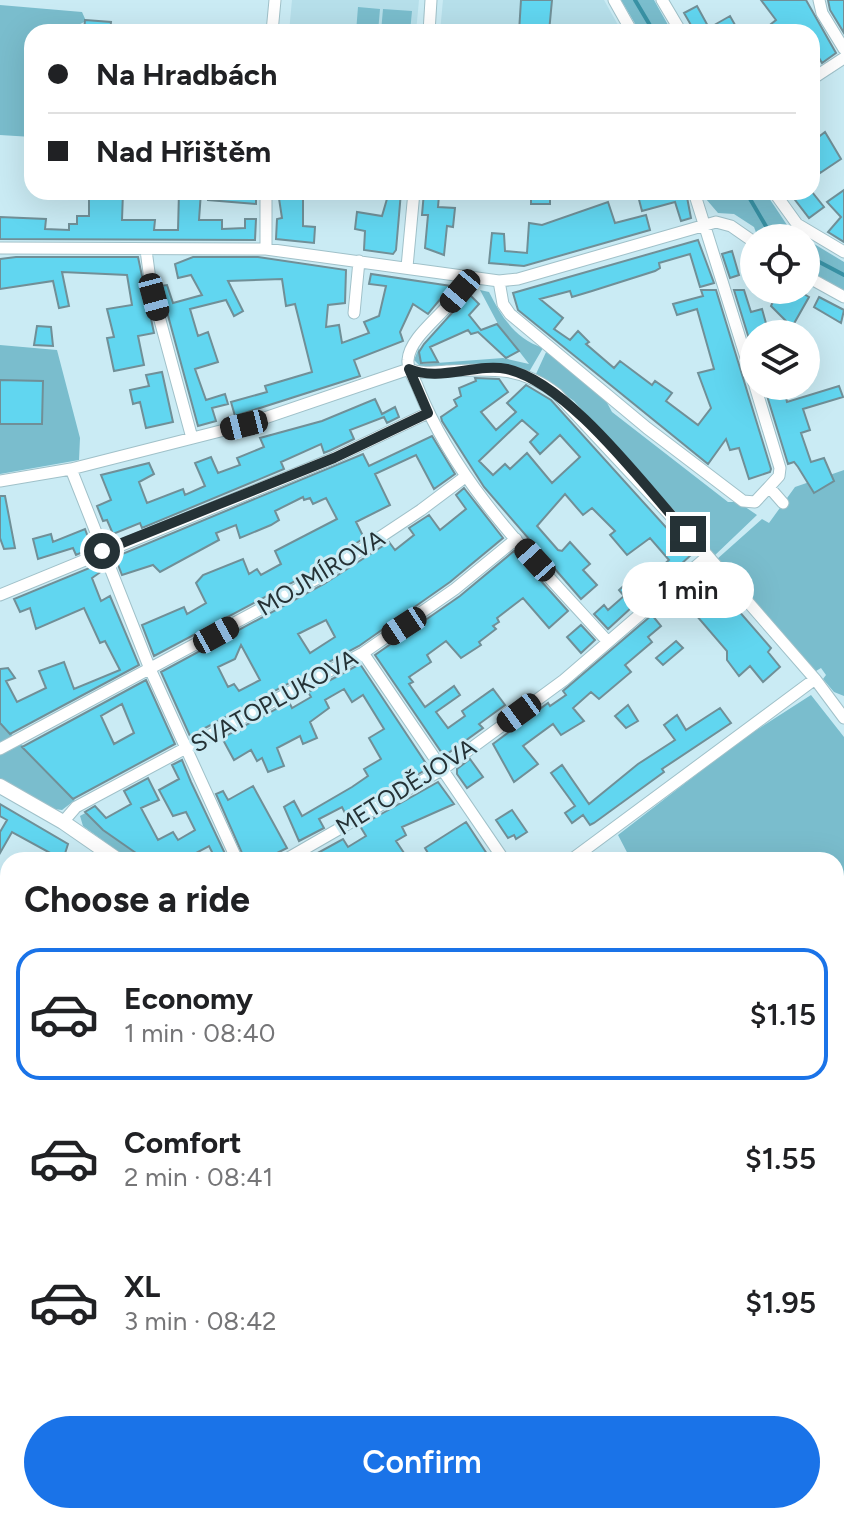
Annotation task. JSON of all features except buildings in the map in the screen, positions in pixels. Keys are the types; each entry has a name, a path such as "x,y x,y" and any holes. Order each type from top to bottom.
{"street":[{"path":"273,24 275,0"},
{"path":"430,24 431,0"},
{"path":"614,0 628,24"},
{"path":"662,0 676,24"},
{"path":"819,0 822,13 844,49"},
{"path":"820,74 844,58"},
{"path":"266,200 266,249"},
{"path":"407,267 413,200"},
{"path":"697,200 740,339"},
{"path":"780,200 797,224 844,252"},
{"path":"0,248 266,249 499,281 518,279 705,225 726,223 740,232"},
{"path":"146,250 151,287 192,438"},
{"path":"354,313 359,261"},
{"path":"466,276 460,291 412,348 409,369 428,413 465,477 608,642"},
{"path":"499,281 503,304 510,314 647,428 743,501 755,502 779,476 780,468 759,400"},
{"path":"820,284 844,297"},
{"path":"0,481 71,469 192,438 272,416 409,369 427,373 503,368 538,380 585,421 708,556 815,679 844,718"},
{"path":"0,595 334,458 428,413"},
{"path":"71,469 150,669 233,852"},
{"name":"MOJMÍROVA","path":"0,749 320,577 410,518 465,477"},
{"path":"769,487 783,503"},
{"name":"SVATOPLUKOVA","path":"63,822 76,807 363,653 455,589 516,539"},
{"name":"METODĚJOVA","path":"299,852 443,769 564,680 708,556"},
{"path":"363,653 499,852"},
{"path":"582,852 815,679"},
{"path":"0,786 63,822 106,852"}],"shaded area":[{"path":"292,0 419,0 417,24 290,24"},
{"path":"443,0 604,0 618,24 441,24"},
{"path":"621,0 654,0 668,24 635,24"},
{"path":"0,5 82,12 86,21 80,24 24,24 24,136 0,135"},
{"path":"358,7 380,9 379,24 357,24"},
{"path":"383,9 412,11 411,24 382,24"},
{"path":"707,200 770,200 786,224 749,224 734,214 718,213"},
{"path":"820,247 844,262 844,291 820,277"},
{"path":"480,290 489,292 504,319 517,333 543,348 529,372 512,366 490,365 422,368 414,360 419,348 423,364 503,358 529,364 498,324"},
{"path":"0,345 57,350 80,438 79,460 0,474"},
{"path":"547,350 606,401 612,412 728,502 738,502 757,515 713,557 574,401 536,374"},
{"path":"844,470 844,696 834,692 823,679 826,675 821,668 816,671 716,560 762,519 769,523 795,487"},
{"path":"811,695 844,737 844,852 627,852 618,835 741,740"},
{"path":"0,722 75,800 62,810 54,809 0,779"},
{"path":"87,812 104,830 133,852 119,852 83,826 80,816"}],"waterway":[{"path":"635,0 649,24"},
{"path":"751,200 765,224"},
{"path":"820,262 844,275"}],"route":[{"path":"102,551 334,458 428,413 409,369 427,373 503,368 538,380 572,407 688,534"}]}
